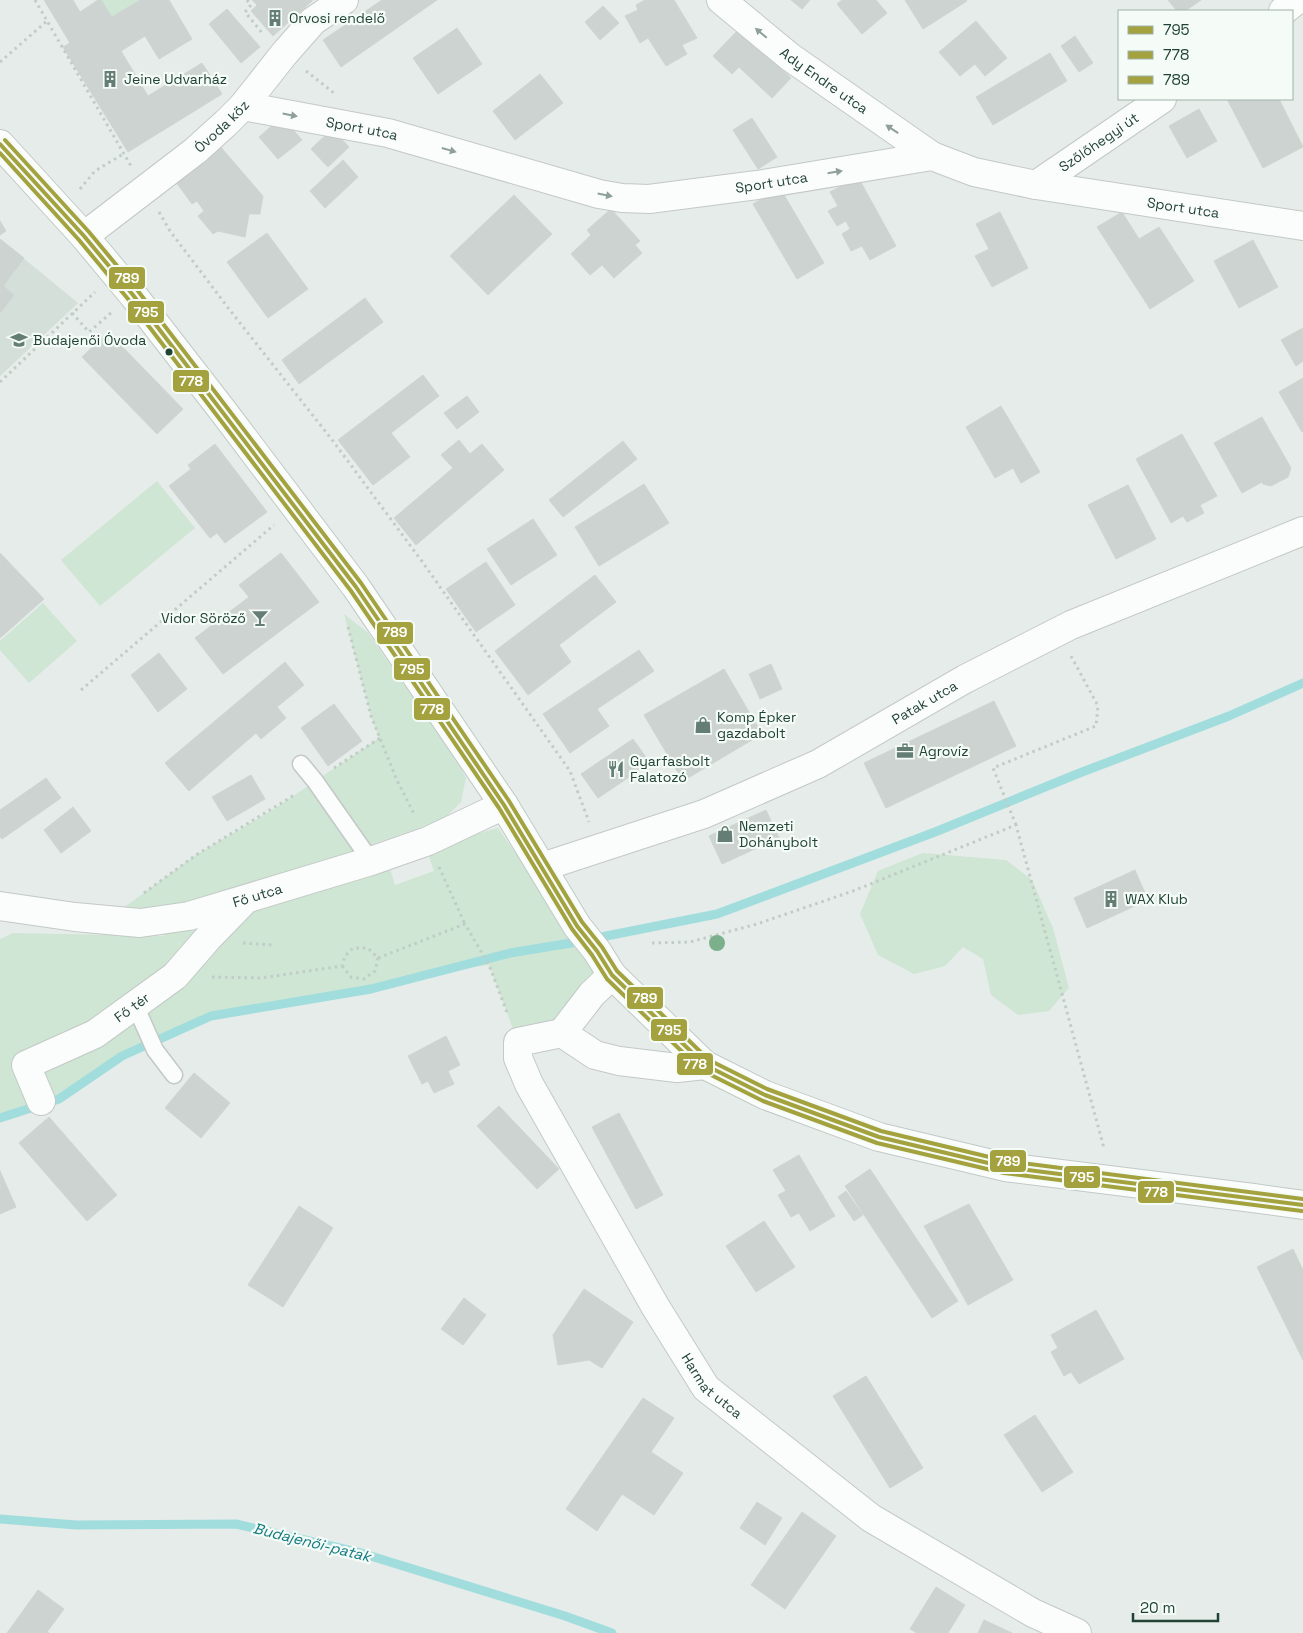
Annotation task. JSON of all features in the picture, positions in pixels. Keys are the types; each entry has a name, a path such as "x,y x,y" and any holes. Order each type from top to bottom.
{"street":[{"name":"Óvoda köz","path":"84,236 195,151 242,106 314,20 344,0"},
{"name":"Ady Endre utca","path":"721,0 790,57 932,156"},
{"path":"1284,10 1297,0"},
{"name":"Szőlőhegyi út","path":"1036,186 1161,100"},
{"name":"Sport utca","path":"242,106 388,133 599,194 622,198 649,199 748,186 932,156 974,172 1036,186 1303,226"},
{"path":"0,144 84,236 133,295 356,586 504,805 577,926 597,951 612,975 705,1065 765,1095 879,1137 1005,1167 1303,1205"},
{"name":"Patak utca","path":"542,867 599,850 704,814 818,764 965,679 1072,625 1303,531"},
{"name":"Fő utca","path":"0,906 82,918 140,923 189,916 428,841 504,805"},
{"name":"Fő tér","path":"41,1101 26,1065 95,1034 174,976 246,899"},
{"path":"518,1042 562,1033 592,994 612,975"},
{"path":"562,1033 595,1055 619,1061 677,1068 705,1065"},
{"name":"Harmat utca","path":"518,1042 518,1058 529,1084 655,1306 706,1388 871,1518 1033,1613 1077,1633"}],"lane":[{"path":"301,764 371,860"},
{"path":"135,1005 152,1042 174,1075"}],"path":[{"path":"35,0 170,230 229,309 333,440 421,560 570,771 599,850"},
{"path":"247,0 251,5 245,12 264,34"},
{"path":"0,62 47,21"},
{"path":"0,382 115,273"},
{"path":"72,312 89,332 133,295"},
{"path":"81,690 274,524 281,530"},
{"path":"347,624 371,716 396,778 428,841 465,924 489,965 518,1042"},
{"path":"1058,632 1098,706 1096,726 993,768 1004,791 1016,825 1104,1148"},
{"path":"142,894 196,855 277,807 380,738"},
{"path":"652,942 690,942 757,924 853,891 1016,825"},
{"path":"378,958 465,924"},
{"path":"342,966 345,956 353,948 368,948 378,958"},
{"path":"342,966 351,977 364,978 375,971 378,958"},
{"path":"174,976 262,978 342,966"}],"shaded area":[{"name":"Budajenői Óvoda","path":"0,239 78,303 0,376"}],"green space":[{"path":"101,0 140,0 112,17"},
{"path":"157,481 195,528 100,606 61,560"},
{"path":"43,603 77,641 29,683 0,650 0,641"},
{"path":"344,614 368,633 456,759 466,778 461,802 444,819 336,857 213,896 140,914 115,914 196,855 277,807 379,738 371,716"},
{"path":"498,828 595,967 603,983 562,1033 518,1042 489,965 442,971 371,989 211,1016 122,1056 59,1099 0,1118 0,939 13,933 163,936 173,926 263,909 324,888 390,869 395,885 434,871 426,848"},
{"path":"923,853 1006,860 1032,880 1053,928 1069,988 1049,1011 1018,1015 991,995 983,959 963,947 945,966 914,974 878,955 860,914 878,871"}],"building":[{"name":"Jeine Udvarház","path":"44,0 73,0 80,12 101,0 112,17 140,0 169,0 192,39 159,59 145,36 121,51 148,96 202,63 222,94 128,152 63,47 70,43"},
{"name":"Orvosi rendelő","path":"252,0 312,1 273,36 251,11 257,5"},
{"path":"382,0 437,0 341,67 323,40"},
{"path":"645,0 674,0 697,38 682,45 687,54 666,66 648,38 640,43 625,16 638,10 636,5"},
{"path":"791,0 810,0 802,9"},
{"path":"842,0 876,0 887,13 862,34 837,4"},
{"path":"905,0 966,0 967,1 923,29"},
{"path":"1168,0 1201,0 1186,10 1176,10"},
{"path":"603,6 619,23 600,40 585,22"},
{"path":"227,9 260,47 241,63 209,24"},
{"path":"976,21 1007,58 985,76 975,64 960,76 939,52"},
{"path":"457,28 482,64 438,94 413,58"},
{"path":"739,29 791,78 772,98 739,67 732,74 713,56"},
{"path":"1075,36 1093,63 1079,72 1061,46"},
{"path":"1050,53 1067,81 993,125 976,97"},
{"path":"540,74 563,103 515,140 493,111"},
{"path":"1228,100 1280,100 1303,147 1263,168"},
{"path":"1199,109 1217,141 1187,158 1169,126"},
{"path":"282,117 302,140 278,159 259,137"},
{"path":"752,118 777,157 758,169 733,130"},
{"path":"332,129 349,147 328,167 311,149"},
{"path":"219,145 263,196 260,214 249,214 245,237 218,231 213,234 198,216 204,211 197,201 192,204 173,178"},
{"path":"343,160 358,177 325,208 310,191"},
{"path":"858,177 896,246 870,260 862,246 851,251 842,234 850,229 846,221 837,226 828,211 838,206 830,192"},
{"path":"780,188 824,263 797,279 753,204"},
{"path":"514,195 552,234 488,295 450,256"},
{"path":"611,209 640,241 635,245 642,253 614,278 602,265 590,275 571,254 591,235 587,230"},
{"path":"1000,212 1028,268 992,287 975,256 989,249 976,224"},
{"path":"1122,212 1139,239 1159,227 1194,281 1150,309 1097,227"},
{"path":"0,221 6,231 0,235"},
{"path":"267,233 308,289 268,318 227,262"},
{"path":"0,239 24,258 3,286 14,295 0,313"},
{"path":"1253,240 1278,287 1239,308 1214,261"},
{"path":"365,298 383,322 299,384 282,360"},
{"path":"1303,328 1303,361 1296,366 1281,340"},
{"path":"108,332 183,409 157,434 82,357"},
{"path":"423,375 439,396 391,433 410,457 373,485 338,440"},
{"path":"1303,378 1303,431 1302,432 1279,392"},
{"path":"467,396 479,412 457,429 444,413"},
{"path":"1001,406 1040,472 1021,483 1013,468 995,478 966,427"},
{"path":"1262,417 1291,468 1288,477 1271,486 1262,482 1242,493 1214,443"},
{"path":"1182,434 1217,496 1200,505 1204,513 1187,522 1183,516 1171,523 1136,459"},
{"path":"459,440 470,454 482,444 504,470 416,545 394,518 453,468 441,455"},
{"path":"623,441 637,459 563,517 549,500"},
{"path":"215,444 267,512 225,543 217,533 210,538 169,486 191,469 188,465"},
{"path":"644,484 669,523 599,566 575,527"},
{"path":"1128,485 1156,539 1116,559 1088,505"},
{"path":"533,519 557,555 511,585 487,549"},
{"path":"0,553 44,599 0,638"},
{"name":"Vidor Söröző","path":"281,553 319,602 223,674 195,638 249,597 239,585"},
{"path":"486,562 515,605 476,632 446,589"},
{"path":"595,575 616,602 559,645 571,662 528,695 495,651"},
{"path":"639,650 654,671 597,709 609,726 570,753 543,714"},
{"path":"159,653 187,689 158,712 131,675"},
{"path":"285,662 304,685 277,707 286,718 261,739 256,733 189,791 165,763"},
{"path":"771,664 782,689 760,699 749,674"},
{"name":"Komp Épker gazdabolt","path":"724,669 762,734 683,781 644,715"},
{"path":"994,701 1016,746 886,808 864,763"},
{"path":"334,704 362,741 328,766 301,728"},
{"name":"Gyarfasbolt Falatozó","path":"633,739 650,763 598,798 581,774"},
{"path":"251,775 265,799 227,821 212,797"},
{"path":"46,778 61,798 2,839 0,837 0,810"},
{"path":"73,807 91,831 61,853 44,830"},
{"path":"766,810 779,838 722,864 709,836"},
{"name":"WAX Klub","path":"1135,870 1148,900 1087,928 1074,898"},
{"path":"446,1036 460,1065 448,1071 454,1084 434,1093 428,1081 422,1084 408,1056"},
{"path":"194,1073 230,1103 201,1138 165,1108"},
{"path":"499,1106 559,1169 537,1189 477,1126"},
{"path":"619,1113 663,1195 636,1209 592,1127"},
{"path":"49,1117 117,1195 87,1221 19,1143"},
{"path":"799,1155 835,1216 810,1231 799,1213 791,1217 778,1195 786,1191 773,1170"},
{"path":"870,1169 958,1301 932,1318 845,1186"},
{"path":"0,1171 16,1207 0,1214"},
{"path":"846,1191 863,1215 854,1221 838,1197"},
{"path":"969,1204 1013,1280 968,1305 924,1226"},
{"path":"299,1206 333,1228 283,1307 248,1285"},
{"path":"764,1221 795,1267 756,1292 726,1246"},
{"path":"1293,1249 1303,1270 1303,1360 1257,1267"},
{"path":"584,1289 633,1322 602,1368 589,1360 558,1365 553,1335"},
{"path":"464,1298 486,1315 463,1345 441,1329"},
{"path":"1096,1310 1124,1359 1079,1384 1071,1372 1064,1376 1051,1352 1058,1348 1051,1335"},
{"path":"866,1376 923,1468 890,1488 833,1396"},
{"path":"643,1398 674,1418 651,1452 683,1473 654,1515 622,1494 597,1531 566,1509"},
{"path":"1035,1415 1073,1472 1042,1492 1004,1435"},
{"path":"757,1502 782,1518 765,1545 740,1528"},
{"path":"802,1512 836,1536 785,1609 751,1585"},
{"path":"936,1587 965,1605 948,1633 917,1633 910,1629"},
{"path":"38,1590 64,1609 47,1632 49,1633 7,1633"},
{"path":"984,1620 1012,1633 978,1633"}],"waterway":[{"path":"0,1118 59,1099 122,1056 211,1016 371,989 510,953 717,914 935,832 1077,774 1229,716 1303,683"},
{"name":"Budajenői-patak","path":"0,1519 76,1525 236,1524 361,1553 565,1616 612,1633"}],"transit line":[{"name":"789","path":"5,140 89,232 138,291 361,583 509,801 582,922 602,947 617,971 709,1060 767,1089 881,1131 1006,1161 1303,1199"},
{"name":"795","path":"0,144 84,236 133,295 356,587 504,805 577,926 597,951 612,975 705,1065 765,1095 879,1137 1005,1167 1303,1205"},
{"name":"778","path":"0,153 79,240 128,299 351,591 499,808 572,929 607,979 701,1070 763,1101 877,1143 1004,1173 1302,1211"}],"place":[{"name":"Orvosi rendelő","path":"275,18"},
{"name":"Jeine Udvarház","path":"110,79"},
{"name":"Budajenői Óvoda","path":"19,340"},
{"name":"Vidor Söröző","path":"260,618"},
{"name":"Komp Épker gazdabolt","path":"703,725"},
{"name":"Agrovíz","path":"905,751"},
{"name":"Gyarfasbolt Falatozó","path":"616,769"},
{"name":"Nemzeti Dohánybolt","path":"725,834"},
{"name":"WAX Klub","path":"1111,899"}]}
